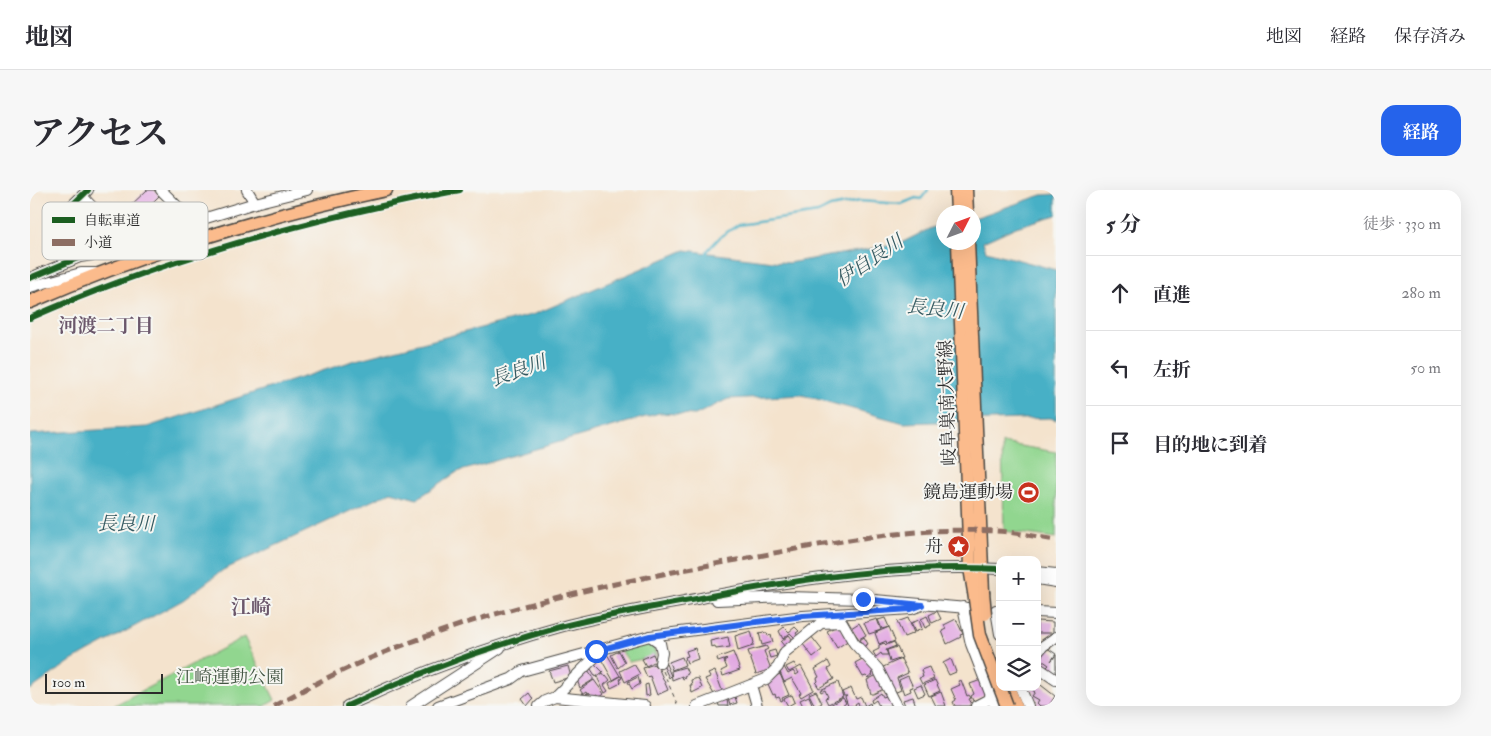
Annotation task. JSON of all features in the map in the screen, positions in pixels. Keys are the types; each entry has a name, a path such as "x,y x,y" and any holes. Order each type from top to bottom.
{"main road":[{"path":"208,235 386,190"},
{"path":"956,190 957,205"},
{"path":"966,190 967,205"},
{"name":"岐阜巣南大野線","path":"958,250 980,636 1008,706"},
{"name":"岐阜巣南大野線","path":"968,250 976,562"},
{"path":"30,302 99,273 136,260"},
{"name":"岐阜巣南大野線","path":"978,592 988,634 996,657"},
{"path":"1010,691 1016,706"}],"street":[{"path":"161,190 173,202"},
{"path":"248,190 255,204"},
{"path":"208,218 307,190"},
{"path":"76,202 85,193"},
{"path":"30,278 71,260"},
{"path":"30,287 81,273 99,273"},
{"path":"347,706 432,670 506,643 562,627 678,602 772,584 867,572 976,562 996,568"},
{"path":"1041,572 1056,574"},
{"path":"1041,580 1056,582"},
{"path":"678,602 787,597 863,599 965,608 971,644 994,700 976,706"},
{"path":"438,706 511,679 522,671 650,636 803,616 911,609 922,605"},
{"path":"1041,612 1056,613"},
{"path":"697,706 766,679 778,667 785,652 821,623 842,622 854,643 878,669 897,706"},
{"path":"650,636 660,643 662,653 660,664"},
{"path":"1041,648 1056,637"},
{"path":"411,706 495,653 506,643"},
{"path":"539,706 554,698 596,656 596,651"},
{"path":"1041,670 1056,680"},
{"path":"751,685 757,706"},
{"path":"1022,691 1028,706"},
{"path":"554,698 645,706"}],"path":[{"path":"660,664 678,706"}],"green space":[{"name":"鏡島運動場","path":"1002,443 1056,452 1056,538 1004,531"},
{"name":"江崎運動公園","path":"244,637 275,700 265,706 113,706"},
{"path":"650,639 656,656 629,662 620,649"}],"water":[{"name":"長良川","path":"1056,194 1056,215 1016,227 983,242 986,251 1056,270 1056,420 1050,418 904,423 802,395 728,399 695,415 659,413 457,472 417,499 391,492 223,570 183,600 71,661 30,690 30,434 147,427 356,360 535,314 685,250 788,263 899,244 936,227 936,250 981,250 981,216 1042,195"}],"building":[{"path":"147,190 154,190 159,196 153,202 134,202"},
{"path":"937,611 941,619 932,623 929,615"},
{"path":"927,616 931,625 925,628 921,619"},
{"path":"885,618 889,627 882,629 878,620"},
{"path":"908,618 914,633 904,637 897,622"},
{"path":"877,619 881,630 869,634 864,623"},
{"path":"956,619 963,634 947,644 942,631 946,629 944,625"},
{"path":"919,620 922,629 915,632 911,623"},
{"path":"1041,621 1053,622 1053,633 1041,633"},
{"path":"859,623 866,635 859,639 851,628"},
{"path":"839,625 849,640 837,648 827,631"},
{"path":"784,627 789,632 795,627 799,631 796,633 798,636 795,638 790,633 783,639 779,631"},
{"path":"889,627 895,641 887,644 886,641 879,644 875,633"},
{"path":"751,631 753,646 738,651 735,636"},
{"path":"764,632 768,636 771,635 773,642 762,645 759,633"},
{"path":"789,635 793,640 785,647 781,642"},
{"path":"811,636 822,650 813,657 802,643"},
{"path":"728,637 730,647 716,649 715,646 711,647 710,641"},
{"path":"864,637 868,644 863,647 860,640"},
{"path":"894,642 896,646 886,650 888,655 882,655 881,653 876,657 873,652 879,649 879,645"},
{"path":"766,646 768,649 764,651 771,669 756,674 748,651"},
{"path":"897,647 902,658 890,662 887,650"},
{"path":"695,648 698,659 687,663 685,657 688,656 686,651"},
{"path":"1047,648 1056,654 1051,661 1056,655 1056,676 1047,667 1049,665 1041,659 1041,656"},
{"path":"775,650 777,656 770,658 768,652"},
{"path":"619,651 625,662 618,668 611,655"},
{"path":"733,652 740,670 723,676 721,671 727,668 724,661 727,659 718,662 717,658"},
{"path":"607,654 620,676 613,680 601,659"},
{"path":"653,654 656,661 646,666 642,659"},
{"path":"682,657 685,665 672,670 669,662"},
{"path":"864,658 875,671 868,678 866,676 863,677 855,663"},
{"path":"901,659 908,673 897,678 901,690 894,693 881,668"},
{"path":"951,659 956,672 949,675 943,663"},
{"path":"828,661 831,667 828,669 834,679 819,688 816,683 819,677 815,669"},
{"path":"594,663 603,672 596,677 589,666"},
{"path":"794,663 797,668 789,672 786,667"},
{"path":"634,664 640,674 625,682 620,671"},
{"path":"654,664 655,667 657,665 668,690 657,695 650,676 647,677 643,668"},
{"path":"666,664 671,676 669,678 663,665"},
{"path":"783,665 788,674 793,671 796,675 799,673 796,669 801,666 813,690 801,697 799,694 801,693 792,678 784,682 780,672"},
{"path":"568,666 571,677 553,682 549,671"},
{"path":"685,667 688,674 684,676 685,678 683,679 682,676 672,680 671,671"},
{"path":"929,667 934,679 922,684 919,678 923,677 921,670"},
{"path":"588,670 593,680 580,688 577,680"},
{"path":"715,671 723,693 715,696 705,679 710,677 708,674"},
{"path":"603,673 610,680 604,685 608,691 605,693 597,677"},
{"path":"780,674 789,695 782,698 783,700 781,701 779,697 776,698 775,694 773,695 768,684 770,679"},
{"path":"877,675 884,689 871,694 867,680"},
{"path":"621,676 621,682 611,688 609,683"},
{"path":"908,676 913,687 910,688 911,691 904,694 899,680"},
{"path":"638,677 640,684 632,689 628,682"},
{"path":"698,678 702,688 692,693 691,680"},
{"path":"594,680 604,694 599,698 597,695 592,697 586,692 583,694 580,690"},
{"path":"935,680 940,691 929,696 924,685"},
{"path":"961,680 967,696 969,695 971,698 969,699 972,704 968,706 955,706 953,702 956,700 951,689 960,685 958,681"},
{"path":"981,680 987,694 973,701 971,696 974,694 970,684"},
{"path":"838,682 843,697 828,704 825,698 828,697 825,690 821,692 820,690"},
{"path":"648,684 650,695 646,696 645,685"},
{"path":"921,685 925,694 918,697 914,688"},
{"path":"1041,685 1055,696 1049,706 1040,706 1037,703 1039,700 1032,696 1035,692 1034,691 1041,691"},
{"path":"851,688 856,699 861,697 865,706 859,706 858,702 855,704 856,706 848,706 845,697 847,696 844,696 842,692"},
{"path":"816,691 822,703 817,706 809,694"},
{"path":"941,692 946,706 936,706 931,696"},
{"path":"529,693 533,699 527,706 522,699"},
{"path":"881,693 883,697 889,695 895,706 879,706 876,700 872,703 871,700"},
{"path":"792,695 795,702 788,706 784,699"},
{"path":"809,696 813,706 803,706 800,700"},
{"path":"735,697 737,703 730,705 728,699"},
{"path":"913,697 916,706 905,706 903,700"},
{"path":"843,698 846,703 842,706 828,706"},
{"path":"727,700 728,706 719,706 718,702"}],"waterway":[{"path":"706,255 708,250 721,236 738,225 818,213 830,207 860,201 901,204 916,198 921,199 928,190"}],"marked path":[{"path":"274,706 315,684 403,645 496,614 640,578 801,548 930,531 996,531 1056,540"}],"cycle path":[{"path":"76,202 88,190"},
{"path":"208,252 350,213 460,190"},
{"path":"30,278 73,260"},
{"path":"30,318 82,296 182,260"},
{"path":"347,706 425,672 478,652 578,622 747,589 819,578 927,569 996,569"}],"place":[{"name":"鏡島運動場","path":"1029,492"},
{"name":"舟","path":"959,546"}],"district":[{"name":"河渡二丁目","path":"106,325"},
{"name":"江崎","path":"251,607"}],"route":[{"path":"596,651 650,636 803,616 911,609 922,605 863,599"}],"water label":[{"name":"伊自良川","path":"869,260"}]}
